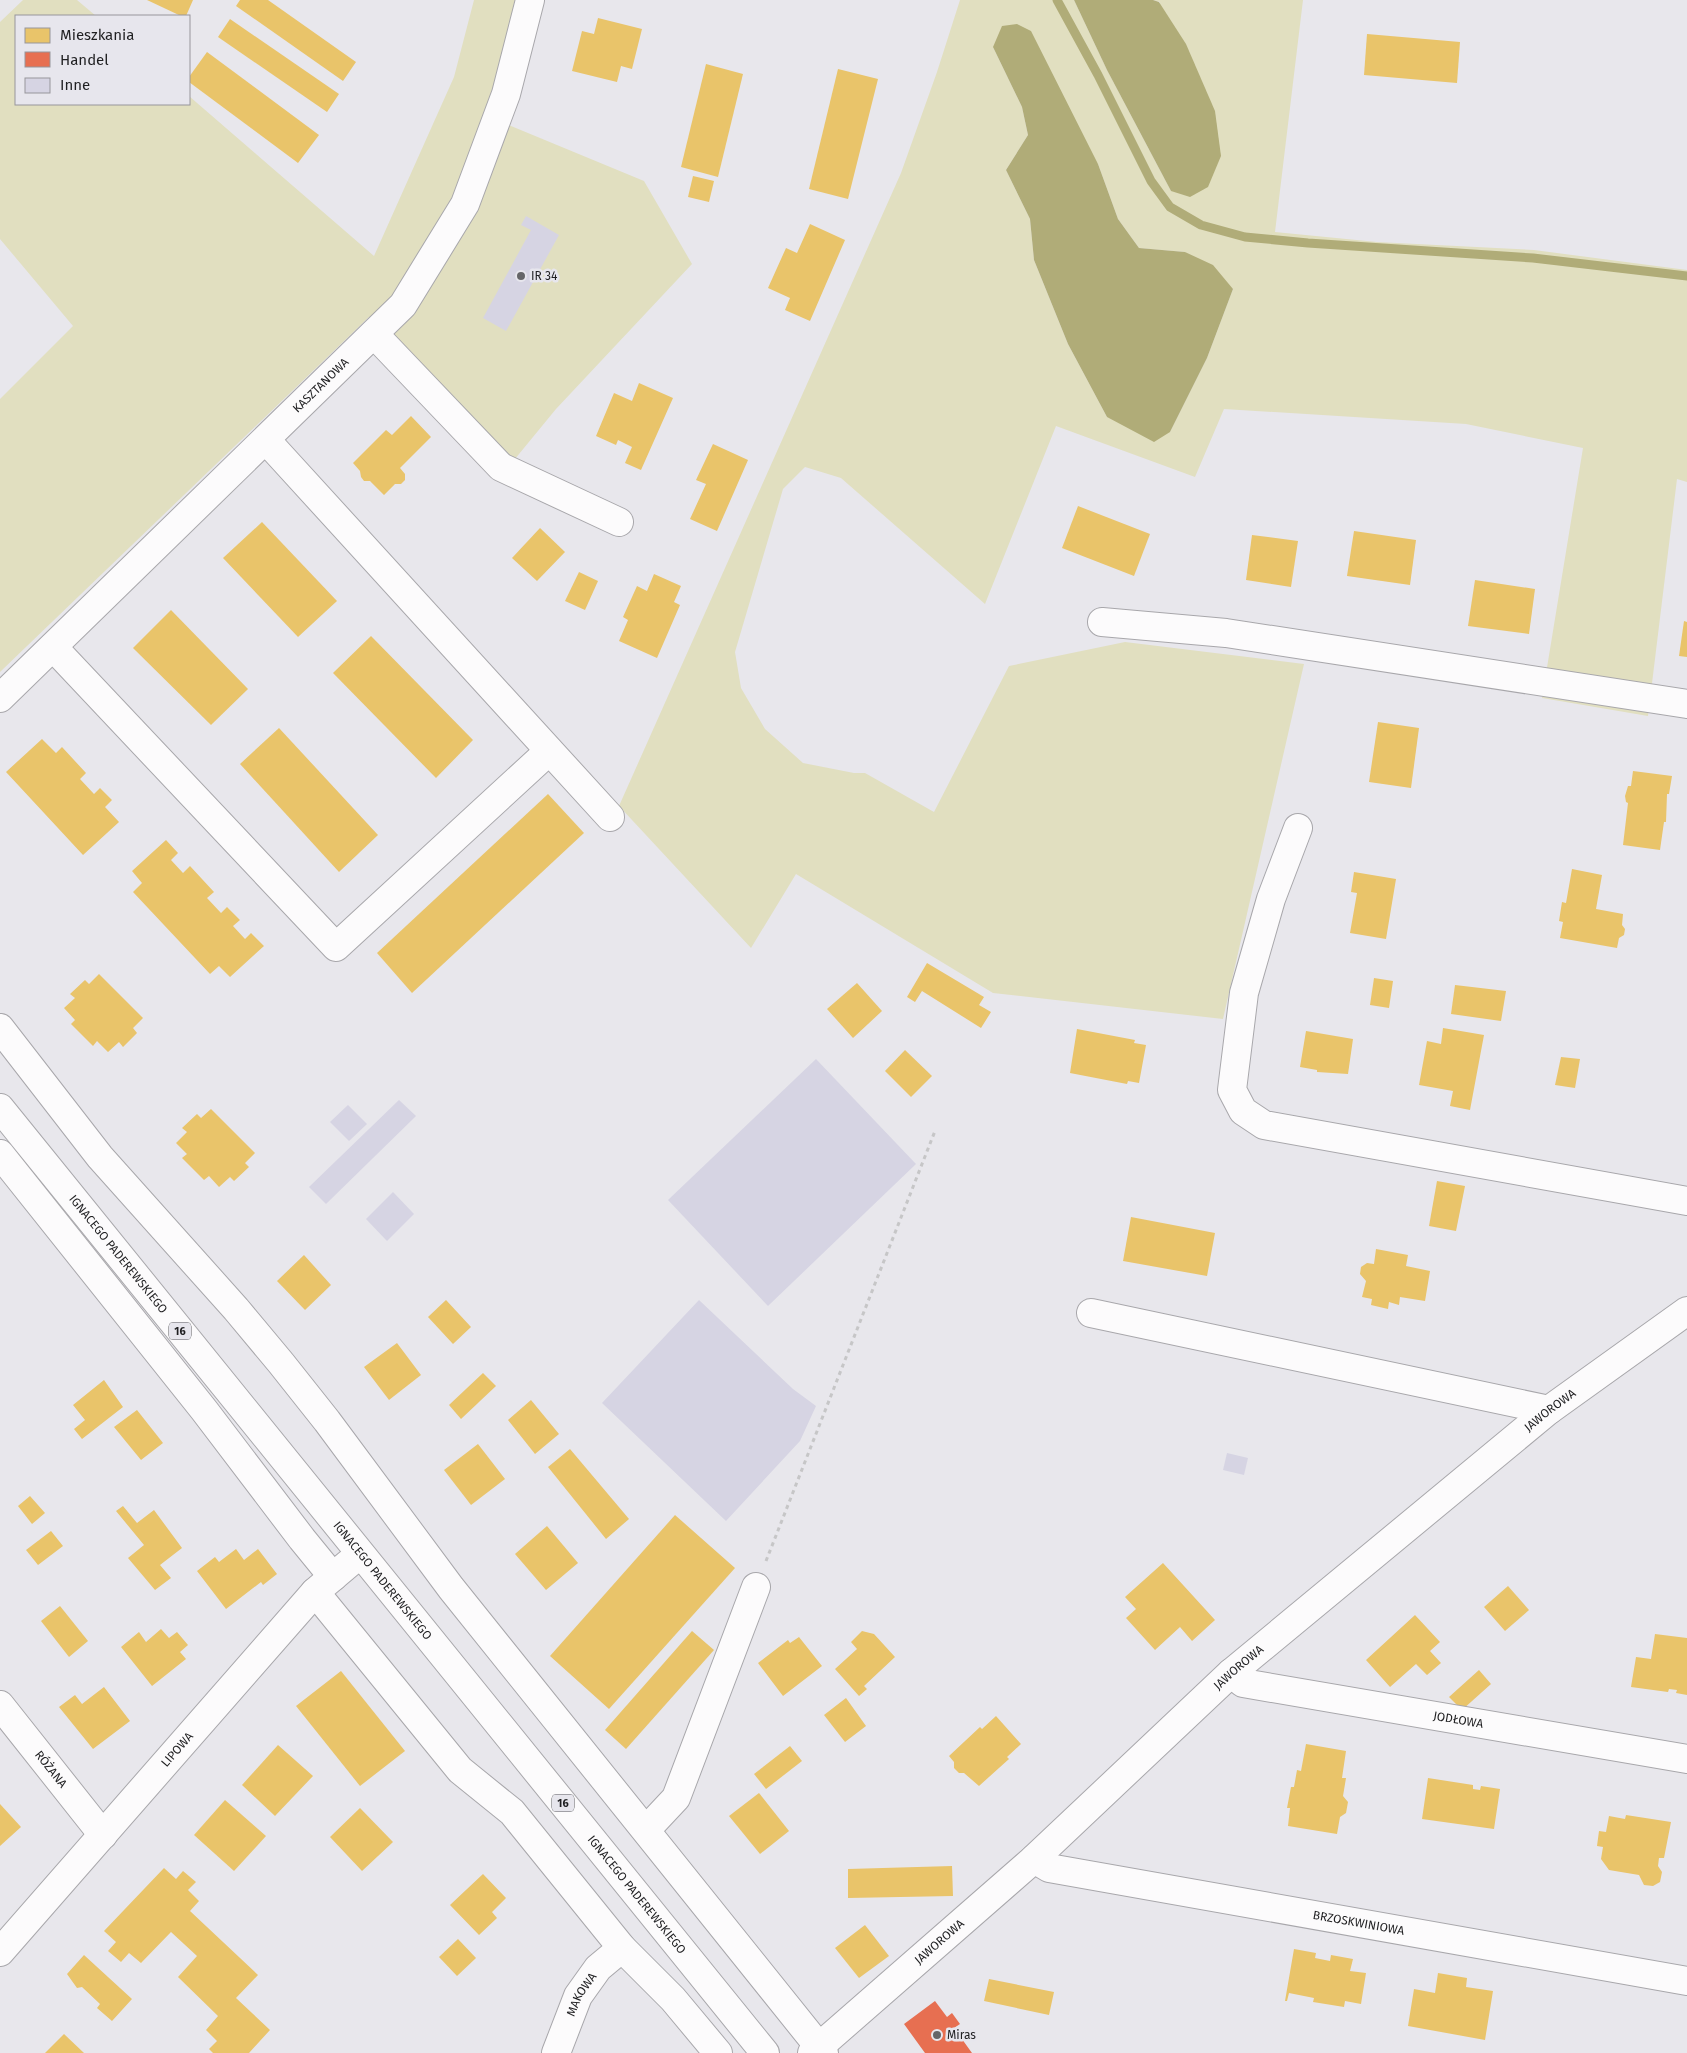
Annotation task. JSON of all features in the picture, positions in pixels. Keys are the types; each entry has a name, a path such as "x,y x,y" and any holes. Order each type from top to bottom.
{"street":[{"name":"KASZTANOWA","path":"0,698 403,305 465,204 506,94 530,0"},
{"path":"374,334 501,467 619,522"},
{"path":"266,440 610,817"},
{"path":"1102,622 1226,633 1687,704"},
{"path":"53,647 336,947 549,751"},
{"path":"1298,828 1271,899 1244,993 1232,1090 1242,1111 1264,1125 1687,1201"},
{"path":"0,1028 100,1157 236,1309 327,1421 451,1588 646,1830 818,2051"},
{"name":"IGNACEGO PADEREWSKIEGO","path":"0,1108 765,2053"},
{"path":"0,1154 204,1410 302,1539 324,1584 460,1770 512,1812 622,1948 673,1999 718,2053"},
{"name":"JAWOROWA","path":"818,2051 1034,1859 1231,1674 1549,1410 1687,1311"},
{"path":"1091,1313 1549,1410"},
{"name":"LIPOWA","path":"0,1952 324,1584 360,1554"},
{"path":"646,1830 676,1798 756,1587"},
{"name":"JODŁOWA","path":"1231,1674 1243,1683 1687,1759"},
{"name":"RÓŻANA","path":"0,1705 103,1835"},
{"name":"BRZOSKWINIOWA","path":"1034,1859 1048,1868 1687,1981"},
{"name":"MAKOWA","path":"556,2053 578,1996 598,1968 622,1948"}],"path":[{"path":"756,1587 935,1131"}],"shaded area":[{"path":"23,0 77,0 95,15 15,15 15,105 190,105 190,97 374,256 454,77 474,0 515,0 487,116 644,181 692,264 556,409 510,465 369,317 0,672 0,399 73,326 0,239 0,22"},
{"path":"960,0 1074,0 1107,70 1171,191 1160,2 1153,0 1303,0 1275,232 1377,242 1534,250 1687,270 1687,482 1677,479 1648,716 1542,698 1583,448 1466,424 1224,409 1195,477 1056,426 985,604 841,478 805,467 783,489 735,652 741,688 765,729 803,763 854,773 865,773 934,812 1009,666 1125,642 1304,664 1223,1019 993,993 796,874 751,948 619,806 901,173","holes":["993,47 1098,164 1118,219 1139,248 1185,252 1233,289 1207,358 1170,432 1107,417 1068,344 1034,260 1030,219 1006,170 1028,135 1022,107"]},
{"path":"1074,0 1153,0 1159,2 1186,44 1215,111 1221,156 1208,187 1190,197 1171,191 1107,70"},
{"path":"1017,24 1031,31 1098,164 1118,219 1139,248 1185,252 1213,265 1233,289 1207,358 1170,432 1154,442 1107,417 1068,344 1034,260 1030,219 1006,170 1028,135 1022,107 993,47 1002,26"}],"building: Mieszkania":[{"path":"147,0 193,0 186,15 179,15"},
{"path":"240,0 268,0 356,62 343,81 236,6"},
{"path":"598,18 642,29 632,69 621,66 617,82 572,71 582,31 594,34"},
{"path":"230,19 339,94 327,112 218,37"},
{"path":"1367,34 1460,42 1457,83 1364,75"},
{"path":"207,52 319,135 298,163 190,83 190,76"},
{"path":"706,64 743,74 718,177 681,167"},
{"path":"838,69 878,79 848,199 809,189"},
{"path":"693,176 714,181 709,202 688,197"},
{"path":"810,224 845,240 810,321 785,310 790,298 768,288 786,248 797,253"},
{"path":"639,383 673,398 641,470 625,463 632,447 618,440 616,445 596,436 614,393 632,401"},
{"path":"411,416 431,437 400,468 405,474 405,480 401,484 395,484 384,495 370,481 364,481 360,471 353,463 386,430 392,435"},
{"path":"713,444 748,460 717,531 690,519 706,484 696,480"},
{"path":"1078,506 1150,534 1134,576 1062,548"},
{"path":"262,522 337,601 298,637 223,558"},
{"path":"540,528 565,552 537,581 512,558"},
{"path":"1354,531 1416,540 1410,585 1347,576"},
{"path":"1252,535 1298,541 1291,587 1246,580"},
{"path":"579,572 598,581 585,610 565,601"},
{"path":"654,574 681,586 674,602 680,605 657,658 619,641 628,620 623,617 637,586 647,591"},
{"path":"1475,580 1535,589 1529,634 1468,626"},
{"path":"171,610 248,689 211,725 133,648"},
{"path":"1684,621 1687,622 1687,657 1679,656"},
{"path":"371,636 473,740 436,778 333,673"},
{"path":"1378,722 1419,728 1411,788 1369,782"},
{"path":"279,728 378,835 339,872 240,764"},
{"path":"42,739 56,753 62,747 86,773 80,779 94,794 100,788 112,800 105,807 119,822 83,855 6,772"},
{"path":"1633,771 1672,776 1669,794 1667,794 1666,822 1664,822 1660,850 1623,845 1628,803 1625,796 1628,786 1631,786"},
{"path":"548,794 584,833 412,993 377,953"},
{"path":"166,840 178,853 171,860 183,873 190,866 214,892 207,898 221,913 227,907 240,920 233,926 245,939 251,933 264,946 230,977 219,966 210,974 133,892 142,883 132,871"},
{"path":"1572,869 1602,875 1596,909 1623,914 1622,925 1625,929 1624,935 1619,938 1617,948 1560,938 1563,922 1559,921 1562,902 1566,903"},
{"path":"1354,872 1396,879 1386,939 1350,933 1357,893 1351,892"},
{"path":"927,963 984,997 979,1005 991,1012 981,1028 922,991 915,1002 907,997"},
{"path":"99,974 143,1018 133,1028 137,1033 123,1047 119,1042 108,1052 97,1041 93,1046 71,1024 75,1020 64,1008 75,998 70,994 85,980 89,984"},
{"path":"1374,978 1393,981 1389,1008 1370,1005"},
{"path":"857,983 882,1011 853,1038 827,1009"},
{"path":"1455,985 1506,991 1501,1021 1451,1014"},
{"path":"1443,1028 1484,1035 1470,1110 1450,1106 1453,1091 1419,1085 1427,1041 1441,1044"},
{"path":"1077,1029 1135,1040 1134,1043 1146,1045 1139,1083 1128,1081 1127,1084 1070,1073"},
{"path":"1306,1031 1353,1039 1348,1074 1317,1072 1317,1070 1300,1067"},
{"path":"905,1050 932,1076 911,1097 885,1071"},
{"path":"1561,1057 1580,1059 1575,1088 1555,1085"},
{"path":"211,1109 255,1153 245,1163 249,1167 234,1181 230,1177 219,1187 209,1176 204,1180 182,1158 187,1154 176,1143 187,1132 182,1128 197,1114 201,1118"},
{"path":"1437,1181 1465,1186 1456,1231 1429,1226"},
{"path":"1131,1217 1215,1233 1207,1276 1123,1261"},
{"path":"1376,1249 1408,1255 1406,1266 1430,1271 1425,1301 1400,1297 1399,1305 1389,1302 1388,1309 1371,1305 1372,1299 1362,1297 1366,1281 1360,1274 1361,1267 1367,1263 1374,1264"},
{"path":"304,1255 331,1285 305,1310 277,1281"},
{"path":"446,1300 471,1327 453,1344 428,1317"},
{"path":"397,1343 421,1375 389,1400 364,1367"},
{"path":"483,1373 496,1386 461,1419 449,1405"},
{"path":"104,1380 123,1407 82,1439 74,1429 85,1420 73,1405"},
{"path":"531,1400 559,1434 535,1454 508,1420"},
{"path":"137,1410 163,1443 141,1460 114,1427"},
{"path":"478,1444 505,1479 471,1505 444,1470"},
{"path":"570,1449 629,1519 606,1539 548,1467"},
{"path":"30,1496 45,1513 32,1524 18,1506"},
{"path":"123,1506 137,1523 154,1510 182,1548 160,1565 171,1578 155,1590 128,1558 144,1545 116,1511"},
{"path":"675,1515 735,1568 609,1709 550,1656"},
{"path":"547,1526 578,1563 546,1590 515,1554"},
{"path":"51,1531 63,1546 38,1565 26,1550"},
{"path":"236,1549 244,1560 258,1549 277,1574 263,1585 261,1582 226,1609 197,1571 215,1557 219,1562"},
{"path":"1163,1563 1215,1620 1192,1641 1180,1627 1155,1650 1126,1618 1136,1609 1125,1597"},
{"path":"1508,1586 1529,1610 1505,1631 1484,1607"},
{"path":"60,1606 88,1641 69,1657 41,1621"},
{"path":"1415,1615 1440,1642 1430,1651 1441,1663 1427,1675 1416,1664 1390,1687 1366,1660"},
{"path":"161,1629 169,1638 177,1632 188,1645 180,1652 186,1659 152,1686 121,1647 139,1632 146,1642"},
{"path":"692,1631 714,1650 626,1749 605,1730"},
{"path":"862,1631 874,1634 895,1657 864,1686 867,1689 859,1696 835,1669 857,1649 851,1642"},
{"path":"1655,1634 1687,1638 1687,1695 1676,1693 1677,1690 1669,1689 1668,1692 1631,1687 1636,1657 1651,1659"},
{"path":"799,1637 822,1666 783,1696 758,1663 788,1640 790,1643"},
{"path":"1479,1670 1491,1684 1462,1710 1449,1697"},
{"path":"341,1671 405,1751 360,1786 296,1706"},
{"path":"104,1687 130,1721 93,1749 59,1707 75,1695 82,1704"},
{"path":"846,1698 866,1726 845,1742 824,1715"},
{"path":"996,1716 1021,1744 1007,1757 1009,1759 979,1786 964,1773 959,1773 954,1768 954,1762 949,1756 980,1727 982,1729"},
{"path":"1306,1744 1346,1751 1342,1778 1346,1778 1343,1796 1348,1802 1346,1813 1340,1817 1337,1834 1288,1826 1290,1808 1287,1808 1291,1787 1294,1787 1297,1770 1301,1771"},
{"path":"278,1745 313,1776 275,1816 242,1785"},
{"path":"790,1746 802,1761 766,1789 754,1774"},
{"path":"1428,1778 1473,1785 1473,1789 1480,1790 1481,1786 1500,1789 1494,1829 1422,1819"},
{"path":"759,1793 789,1831 760,1854 729,1816"},
{"path":"225,1800 266,1836 234,1871 194,1835"},
{"path":"0,1804 21,1827 0,1846"},
{"path":"360,1808 393,1842 362,1871 330,1837"},
{"path":"1626,1815 1671,1822 1664,1858 1659,1858 1658,1866 1662,1872 1660,1882 1653,1886 1644,1885 1639,1875 1609,1870 1601,1859 1603,1847 1597,1846 1599,1831 1606,1832 1609,1816 1625,1819"},
{"path":"952,1866 953,1896 848,1898 848,1869"},
{"path":"164,1868 176,1879 183,1871 196,1882 188,1890 199,1901 190,1911 258,1975 236,1998 270,2030 249,2053 213,2053 209,2049 217,2041 206,2030 218,2016 178,1977 197,1956 171,1932 141,1963 129,1953 121,1962 108,1951 116,1942 104,1931"},
{"path":"483,1874 506,1898 492,1912 497,1918 479,1935 450,1905"},
{"path":"865,1925 889,1956 859,1978 835,1948"},
{"path":"458,1939 476,1958 457,1976 439,1957"},
{"path":"1294,1949 1316,1953 1315,1958 1330,1961 1331,1955 1353,1959 1350,1971 1366,1973 1361,2004 1345,2001 1344,2007 1313,2002 1314,1998 1289,1993 1287,2001 1285,2001"},
{"path":"84,1955 132,1999 112,2021 97,2008 100,2004 82,1987 77,1988 67,1974"},
{"path":"1438,1973 1467,1978 1466,1987 1493,1991 1485,2040 1408,2026 1414,1989 1435,1993"},
{"path":"989,1979 1054,1992 1049,2015 984,2001"},
{"path":"64,2034 84,2053 45,2053"}],"building: Handel":[{"path":"935,2001 947,2017 952,2013 960,2024 954,2028 972,2053 925,2053 904,2024"}],"building: Inne":[{"name":"IR 34","path":"526,216 559,235 506,331 483,318 531,230 521,225"},
{"path":"816,1059 916,1164 768,1306 668,1200"},
{"path":"399,1100 416,1116 326,1204 309,1187"},
{"path":"348,1105 367,1124 349,1141 330,1122"},
{"path":"393,1192 414,1214 387,1241 366,1219"},
{"path":"699,1300 793,1389 816,1406 800,1441 726,1521 602,1403"},
{"path":"1227,1453 1248,1458 1244,1475 1223,1470"}],"waterway":[{"path":"1057,0 1098,75 1151,181 1170,207 1201,225 1245,237 1533,258 1687,276"}],"place":[{"name":"IR 34","path":"521,276"},
{"name":"Miras","path":"937,2035"}]}
